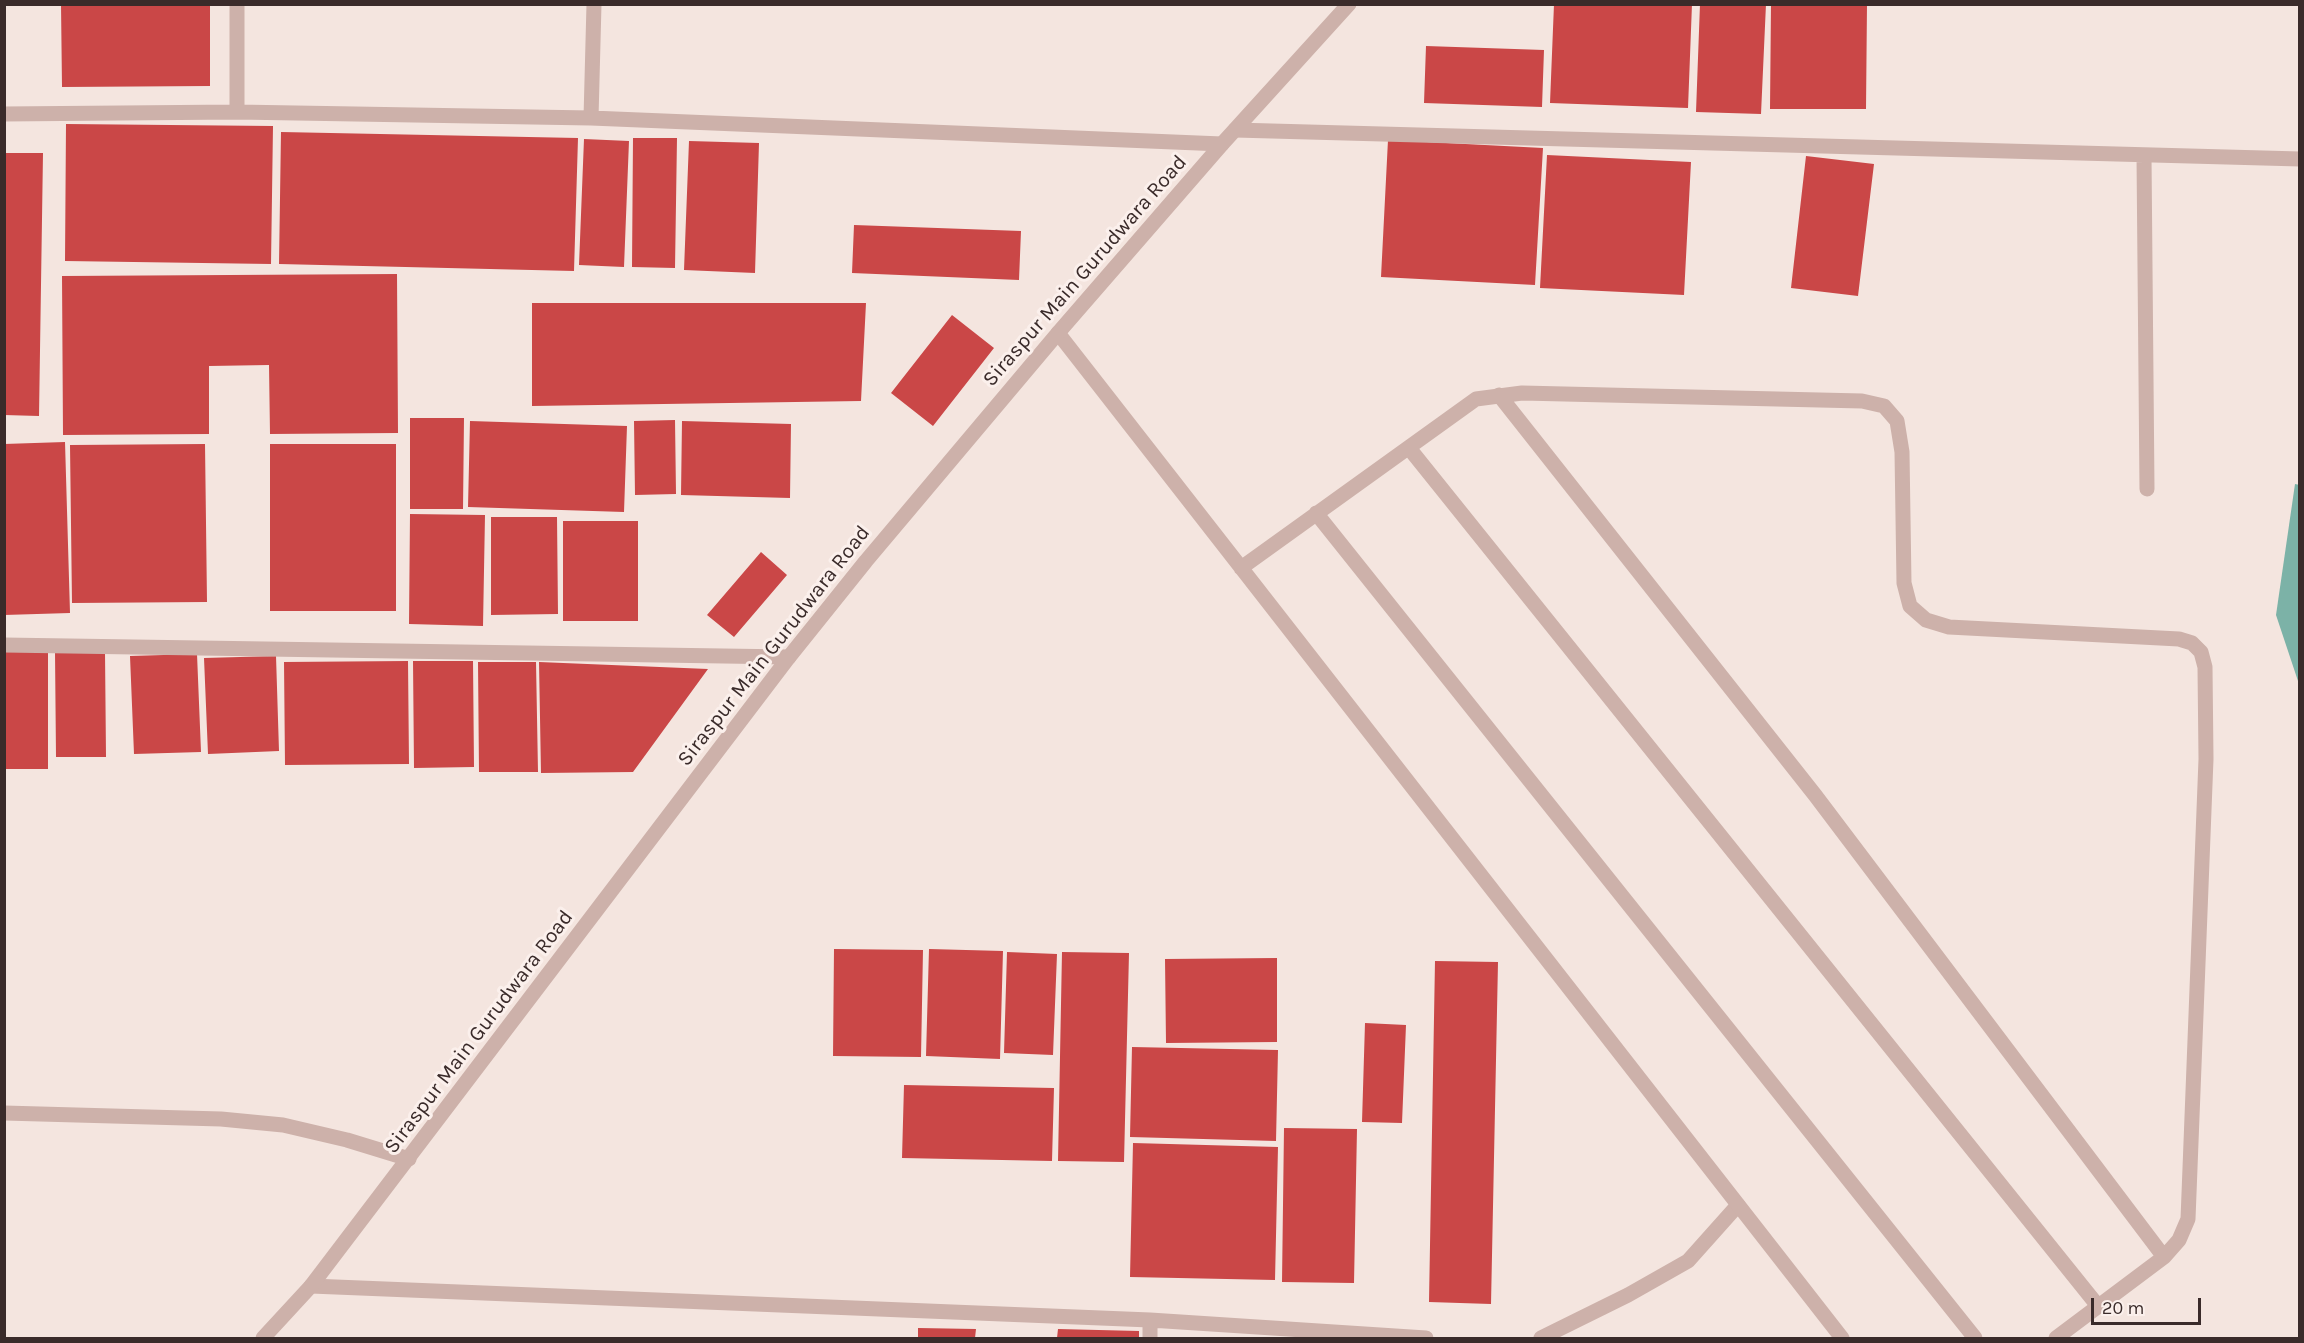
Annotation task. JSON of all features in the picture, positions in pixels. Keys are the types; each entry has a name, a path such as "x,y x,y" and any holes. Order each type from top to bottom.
{"street":[{"path":"237,4 237,112"},
{"path":"591,118 594,4"},
{"name":"Siraspur Main Gurudwara Road","path":"263,1338 311,1286 789,657 866,561 1058,333 1234,130 1349,4"},
{"path":"4,114 237,112 591,118 1222,144"},
{"path":"1234,130 2300,159"},
{"path":"2144,156 2147,489"},
{"path":"1058,333 1842,1338"},
{"path":"1241,568 1476,399 1522,393 1862,401 1884,405 1897,421 1902,452 1904,583 1910,606 1926,620 1949,627 2178,639 2192,643 2201,652 2205,667 2206,759 2188,1219 2179,1240 2164,1257 2056,1338"},
{"path":"1499,395 1815,795 2164,1257"},
{"path":"1409,448 2098,1306"},
{"path":"1316,513 1974,1338"},
{"path":"4,645 789,657"},
{"path":"4,1113 221,1119 283,1125 347,1140 409,1159"},
{"path":"1541,1338 1628,1295 1688,1261 1738,1205"},
{"path":"311,1286 1150,1320 1426,1338"},
{"path":"1150,1320 1150,1338"}],"water":[{"path":"2295,484 2300,485 2299,684 2276,615"}],"building":[{"path":"61,4 210,4 210,86 62,87"},
{"path":"1554,4 1692,4 1688,108 1550,103"},
{"path":"1700,4 1766,4 1761,114 1696,112"},
{"path":"1771,4 1867,4 1866,109 1770,109"},
{"path":"1426,46 1544,50 1542,107 1424,103"},
{"path":"66,124 273,126 271,264 65,261"},
{"path":"281,132 578,138 574,271 279,264"},
{"path":"633,138 677,138 675,268 632,267"},
{"path":"584,139 629,141 624,267 579,265"},
{"path":"1388,140 1543,148 1535,285 1381,277"},
{"path":"689,141 759,143 755,273 684,270"},
{"path":"4,153 43,153 39,416 4,415"},
{"path":"1547,155 1691,162 1684,295 1540,288"},
{"path":"1806,156 1874,164 1858,296 1791,288"},
{"path":"854,225 1021,231 1019,280 852,273"},
{"path":"397,274 398,433 270,434 269,365 209,366 209,434 63,435 62,276"},
{"path":"532,303 866,303 861,401 532,406"},
{"path":"952,315 994,348 933,426 891,393"},
{"path":"410,418 464,418 463,509 410,509"},
{"path":"675,420 676,494 635,495 634,421"},
{"path":"470,421 627,426 624,512 468,507"},
{"path":"682,421 791,424 790,498 681,495"},
{"path":"65,442 70,613 4,615 4,444"},
{"path":"205,444 207,602 72,603 70,445"},
{"path":"270,444 396,444 396,611 270,611"},
{"path":"410,514 485,515 483,626 409,624"},
{"path":"491,517 557,517 558,614 491,615"},
{"path":"563,521 638,521 638,621 563,621"},
{"path":"761,552 787,575 734,637 707,615"},
{"path":"4,647 48,647 48,769 4,769"},
{"path":"55,652 105,652 106,757 56,757"},
{"path":"197,654 201,752 134,754 130,656"},
{"path":"276,656 279,751 208,754 204,658"},
{"path":"408,661 409,764 285,765 284,662"},
{"path":"413,661 473,661 474,767 414,768"},
{"path":"478,662 536,662 538,772 479,772"},
{"path":"539,662 708,669 633,772 541,773"},
{"path":"834,949 923,950 921,1057 833,1056"},
{"path":"929,949 1003,951 1000,1059 926,1056"},
{"path":"1007,952 1057,954 1053,1055 1004,1053"},
{"path":"1062,952 1129,953 1124,1162 1058,1161"},
{"path":"1277,958 1277,1042 1166,1043 1165,959"},
{"path":"1435,961 1498,962 1491,1304 1429,1302"},
{"path":"1365,1023 1406,1025 1402,1123 1362,1122"},
{"path":"1132,1047 1278,1050 1276,1141 1130,1137"},
{"path":"904,1085 1054,1088 1052,1161 902,1158"},
{"path":"1284,1128 1357,1129 1354,1283 1282,1282"},
{"path":"1133,1143 1278,1147 1275,1280 1130,1277"},
{"path":"918,1328 976,1329 975,1338 918,1338"},
{"path":"1058,1329 1139,1331 1139,1338 1057,1338"}]}
